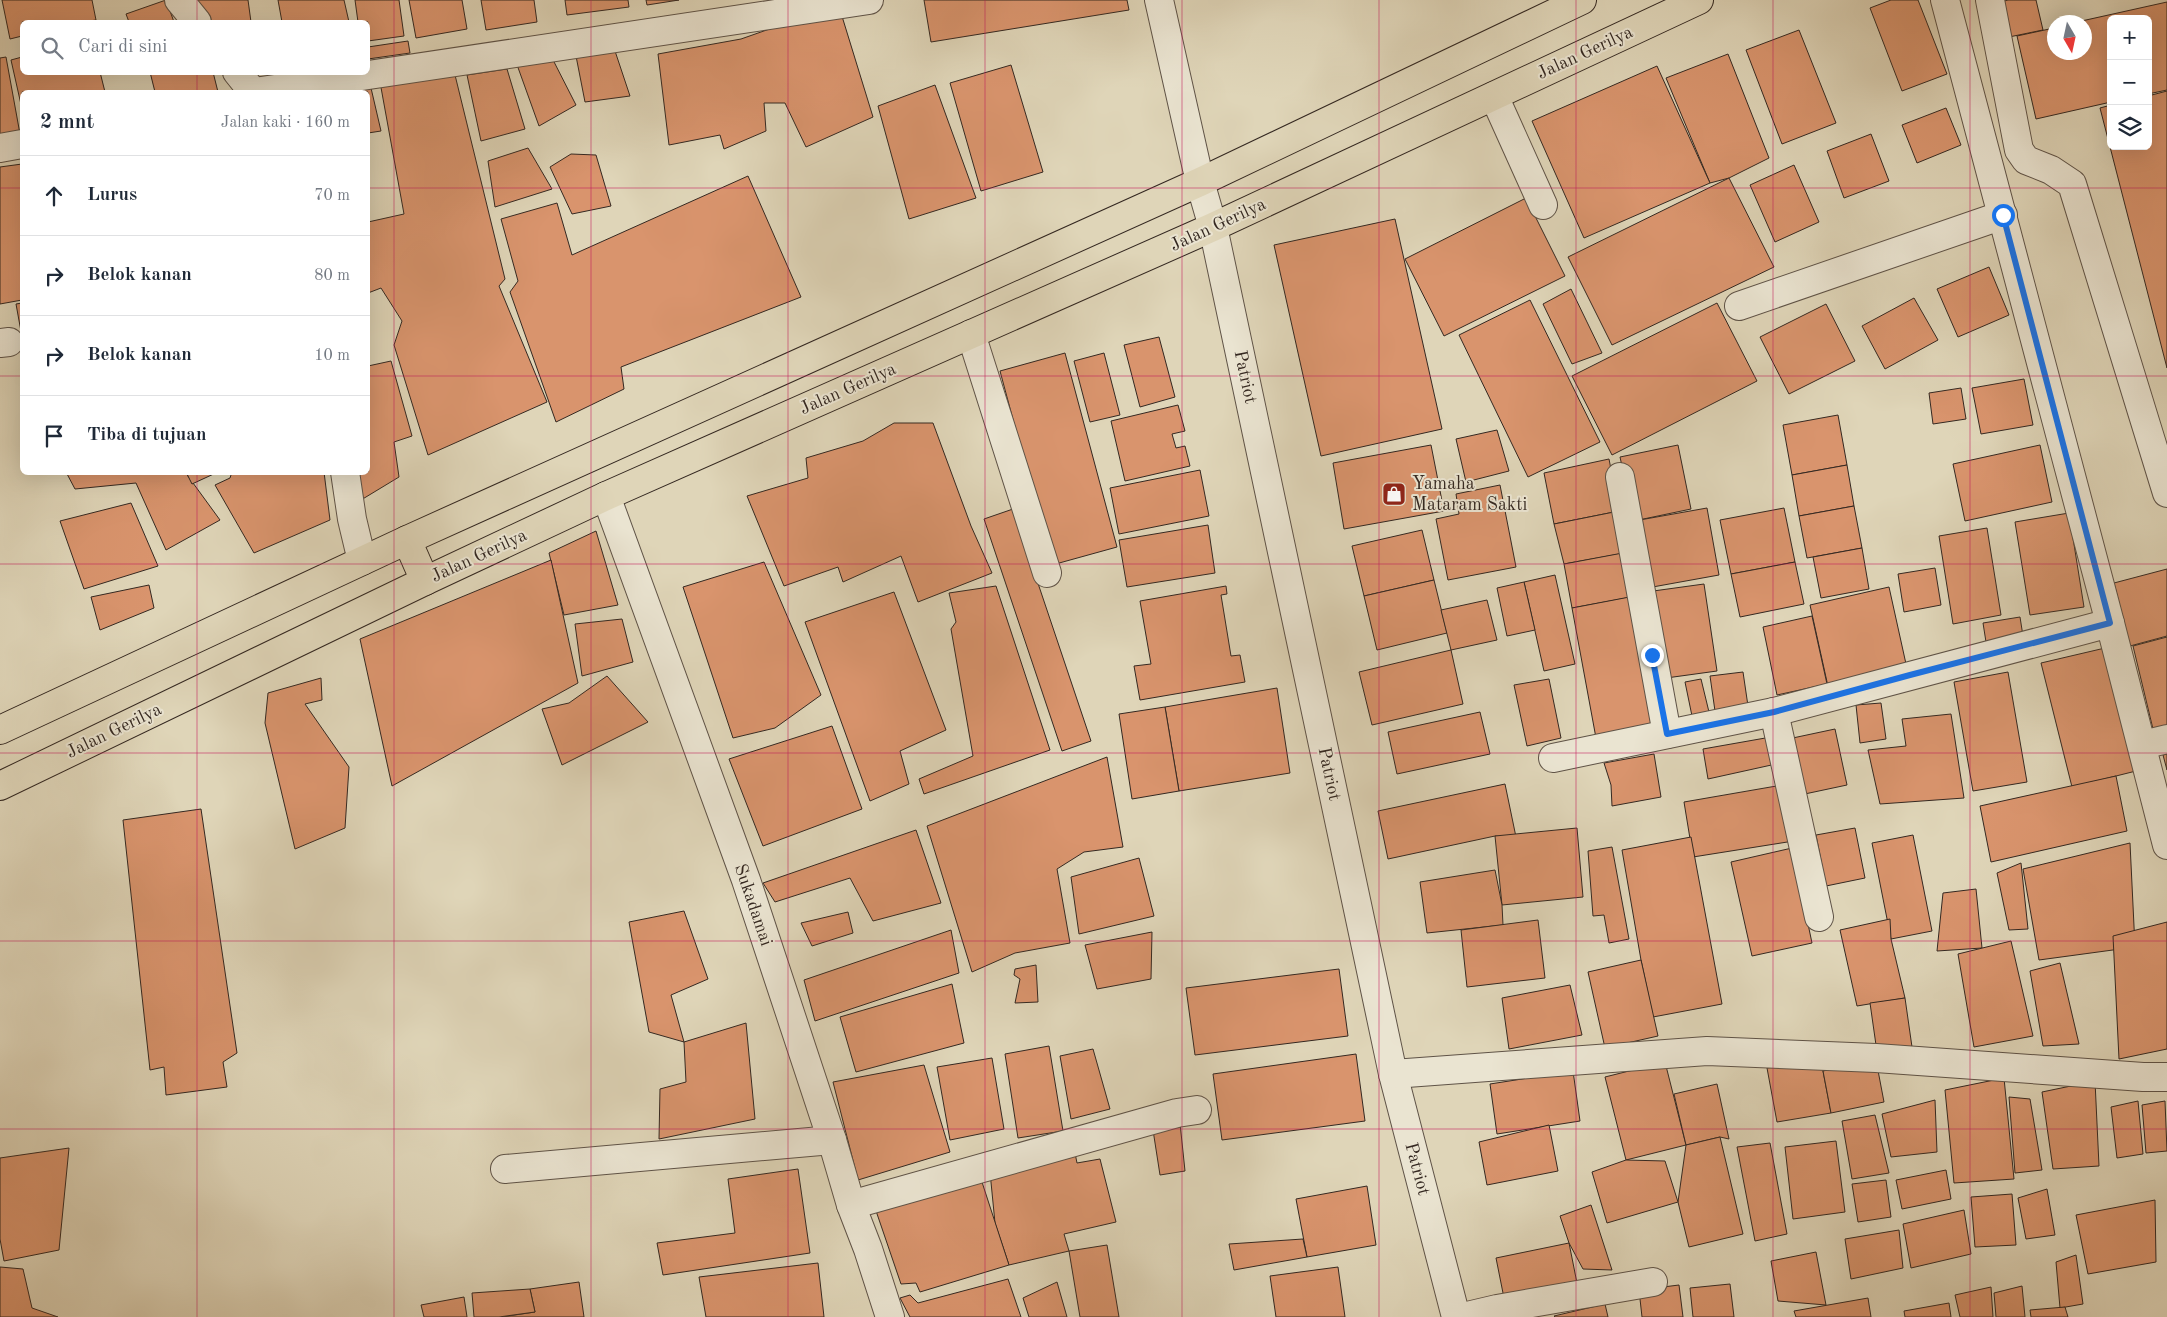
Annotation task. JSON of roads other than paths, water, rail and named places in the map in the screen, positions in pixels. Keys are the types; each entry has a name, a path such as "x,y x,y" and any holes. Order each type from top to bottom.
{"highway":[{"path":"0,730 407,540 1200,182 1582,0"},
{"name":"Jalan Gerilya","path":"0,786 606,496 1213,228 1699,0"},
{"path":"407,540 425,581"}],"street":[{"path":"179,0 194,20"},
{"path":"370,75 869,0"},
{"name":"Patriot","path":"1159,0 1200,182 1213,228 1393,1074 1456,1317"},
{"path":"1945,0 2110,623 2154,742 2167,845"},
{"path":"1990,0 2020,150 2026,160 2051,170 2072,184 2167,493"},
{"path":"240,75 252,90"},
{"path":"267,90 368,75"},
{"path":"1494,96 1543,205"},
{"path":"0,148 20,144"},
{"path":"1739,306 2003,215"},
{"path":"971,334 1047,573"},
{"path":"345,475 352,519 362,561"},
{"path":"1620,477 1667,734"},
{"name":"Sukadamai","path":"606,496 746,880 832,1140 851,1205 868,1249 890,1317"},
{"path":"1553,758 1774,712 2110,623"},
{"path":"1774,712 1819,917"},
{"path":"1393,1074 1707,1051 1876,1058 2143,1077 2167,1076"},
{"path":"851,1205 1177,1113 1197,1110"},
{"path":"505,1168 832,1140"},
{"path":"1464,1317 1496,1309 1652,1282"}],"place":[{"name":"Yamaha Mataram Sakti","path":"1394,494"}]}
